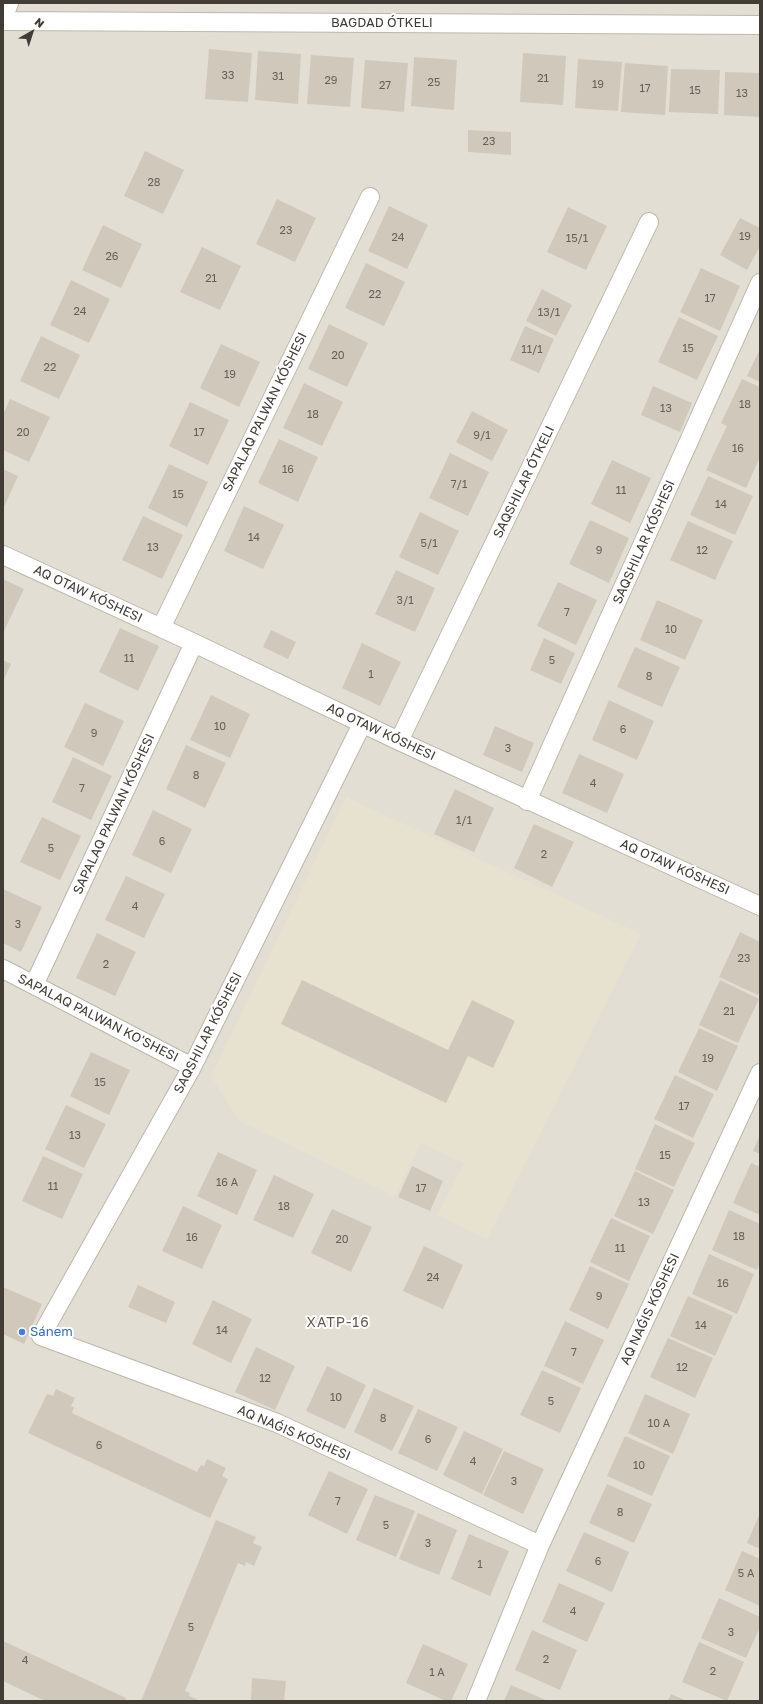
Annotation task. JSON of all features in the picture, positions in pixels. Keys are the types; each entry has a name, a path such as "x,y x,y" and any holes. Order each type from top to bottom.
{"street":[{"path":"3,20 10,3"},
{"name":"BAGDAD ÓTKELI","path":"3,20 760,25"},
{"name":"SAPALAQ PALWAN KÓSHESI","path":"161,628 370,197"},
{"path":"399,741 649,222"},
{"path":"527,800 760,283"},
{"name":"AQ OTAW KÓSHESI","path":"3,555 194,643 362,724 760,906"},
{"name":"SAPALAQ PALWAN KÓSHESI","path":"34,985 194,643"},
{"path":"362,724 192,1067 41,1336 277,1423 540,1545"},
{"name":"SAPALAQ PALWAN KO'SHESI","path":"3,969 192,1067"},
{"path":"476,1701 540,1545 760,1073"}],"shaded area":[{"path":"3,3 760,3 760,1701 3,1701"},
{"path":"346,797 641,934 487,1239 437,1215 464,1163 421,1143 395,1196 239,1121 211,1076"}],"building":[{"path":"209,49 252,53 248,102 205,99"},
{"path":"258,51 301,54 298,104 255,100"},
{"path":"523,53 566,56 563,105 520,102"},
{"path":"311,55 354,58 350,107 307,104"},
{"path":"414,57 457,60 454,110 411,106"},
{"path":"578,59 622,62 618,111 575,108"},
{"path":"365,60 408,63 404,112 361,108"},
{"path":"625,63 668,66 665,115 621,112"},
{"path":"671,69 720,70 718,114 669,112"},
{"path":"725,72 760,73 760,117 724,115"},
{"path":"468,130 511,132 511,155 468,152"},
{"path":"145,151 184,170 163,214 124,196"},
{"path":"277,199 316,218 295,262 256,244"},
{"path":"389,206 428,225 407,269 368,251"},
{"path":"568,207 607,226 586,270 547,252"},
{"path":"740,218 760,228 760,246 747,270 720,255"},
{"path":"103,225 142,244 121,288 82,270"},
{"path":"202,247 241,266 220,310 180,292"},
{"path":"366,263 405,282 384,326 345,308"},
{"path":"701,268 740,286 720,331 680,312"},
{"path":"71,280 110,299 89,343 50,325"},
{"path":"542,289 572,305 556,336 526,321"},
{"path":"679,317 718,336 697,380 658,362"},
{"path":"329,324 368,343 347,387 308,369"},
{"path":"525,326 554,339 539,373 510,360"},
{"path":"41,336 80,355 59,399 20,381"},
{"path":"221,344 260,362 239,407 200,388"},
{"path":"760,349 760,382 747,376"},
{"path":"742,379 760,387 760,457 746,488 706,470 727,426 721,423"},
{"path":"304,383 343,402 322,446 283,428"},
{"path":"653,386 692,403 680,432 641,415"},
{"path":"10,399 50,417 29,462 3,450 3,415"},
{"path":"190,402 229,420 208,465 169,446"},
{"path":"472,411 508,430 492,461 456,442"},
{"path":"279,439 318,457 298,502 258,483"},
{"path":"450,453 489,472 468,516 429,498"},
{"path":"612,460 651,478 630,523 591,504"},
{"path":"169,464 208,482 187,527 148,508"},
{"path":"3,469 18,476 3,509"},
{"path":"708,476 753,496 735,535 690,515"},
{"path":"244,506 284,525 263,569 224,551"},
{"path":"420,512 459,531 438,575 399,557"},
{"path":"143,516 183,535 162,579 122,560"},
{"path":"590,520 629,538 609,583 569,564"},
{"path":"688,521 733,541 715,580 670,560"},
{"path":"396,570 435,588 415,632 375,614"},
{"path":"3,579 24,589 3,633"},
{"path":"558,582 597,600 576,645 537,626"},
{"path":"657,600 703,620 685,660 640,640"},
{"path":"120,628 159,646 138,691 99,672"},
{"path":"271,630 296,642 288,659 263,647"},
{"path":"544,638 575,653 561,684 530,670"},
{"path":"362,643 401,662 380,706 342,688"},
{"path":"635,647 680,667 662,707 617,687"},
{"path":"3,660 11,664 3,681"},
{"path":"211,695 250,714 230,758 190,740"},
{"path":"609,700 654,721 637,760 592,740"},
{"path":"85,703 124,721 103,766 64,747"},
{"path":"495,726 534,743 522,772 483,755"},
{"path":"186,745 226,763 205,808 166,789"},
{"path":"579,754 624,774 607,813 562,793"},
{"path":"73,757 112,776 91,820 52,802"},
{"path":"455,789 494,808 474,852 434,834"},
{"path":"153,810 192,829 171,873 132,855"},
{"path":"42,817 81,836 60,880 20,862"},
{"path":"534,824 574,842 552,887 514,868"},
{"path":"126,876 165,894 144,938 105,920"},
{"path":"3,889 42,907 21,952 3,943"},
{"path":"740,932 760,942 760,991 758,995 719,977"},
{"path":"97,933 136,952 115,996 76,978"},
{"path":"302,980 448,1050 472,1000 515,1021 493,1068 468,1056 446,1103 281,1024"},
{"path":"720,980 759,999 738,1043 699,1025"},
{"path":"699,1028 738,1046 717,1091 678,1072"},
{"path":"91,1052 130,1070 109,1115 70,1096"},
{"path":"675,1075 714,1094 693,1138 654,1119"},
{"path":"66,1105 106,1124 84,1168 45,1149"},
{"path":"655,1124 695,1143 674,1187 635,1169"},
{"path":"760,1135 760,1154 753,1151"},
{"path":"218,1152 257,1170 237,1215 197,1196"},
{"path":"43,1156 83,1174 62,1219 22,1201"},
{"path":"751,1163 760,1167 760,1215 733,1203"},
{"path":"412,1166 443,1181 430,1211 398,1197"},
{"path":"635,1171 674,1190 653,1234 614,1216"},
{"path":"274,1175 314,1194 293,1238 253,1220"},
{"path":"183,1206 222,1225 202,1269 162,1251"},
{"path":"332,1209 372,1227 351,1272 311,1253"},
{"path":"729,1210 760,1224 760,1263 757,1270 712,1250"},
{"path":"611,1218 650,1236 629,1281 590,1262"},
{"path":"424,1246 463,1265 443,1309 403,1291"},
{"path":"709,1254 754,1274 737,1314 692,1294"},
{"path":"590,1266 629,1284 608,1329 569,1310"},
{"path":"138,1285 175,1302 166,1323 128,1307"},
{"path":"3,1287 42,1304 24,1344 3,1334"},
{"path":"688,1296 733,1316 715,1356 670,1336"},
{"path":"213,1300 252,1319 231,1363 192,1344"},
{"path":"565,1321 604,1340 583,1384 544,1366"},
{"path":"668,1338 713,1358 695,1398 650,1377"},
{"path":"256,1347 295,1366 275,1410 235,1392"},
{"path":"327,1366 366,1385 345,1429 306,1411"},
{"path":"542,1370 581,1388 560,1433 520,1415"},
{"path":"374,1388 414,1406 392,1451 354,1432"},
{"path":"56,1389 75,1398 71,1406 74,1407 72,1413 197,1472 201,1465 204,1466 207,1459 226,1468 222,1476 228,1479 210,1518 28,1433 47,1394 53,1396"},
{"path":"645,1394 690,1414 673,1454 628,1433"},
{"path":"418,1409 458,1427 437,1471 398,1453"},
{"path":"464,1431 503,1449 482,1494 443,1475"},
{"path":"625,1436 670,1456 652,1496 607,1476"},
{"path":"504,1451 544,1469 523,1514 483,1495"},
{"path":"329,1471 368,1489 347,1534 308,1515"},
{"path":"607,1484 652,1504 634,1543 589,1523"},
{"path":"375,1495 415,1511 396,1557 356,1540"},
{"path":"418,1513 457,1530 439,1575 399,1559"},
{"path":"760,1513 760,1549 747,1543"},
{"path":"216,1520 256,1537 253,1543 262,1547 254,1566 246,1562 245,1566 238,1563 185,1691 190,1693 189,1696 197,1699 196,1701 141,1701"},
{"path":"584,1532 629,1552 612,1592 566,1571"},
{"path":"469,1534 509,1551 490,1596 451,1579"},
{"path":"742,1551 760,1559 760,1606 725,1590"},
{"path":"559,1583 605,1603 587,1642 542,1622"},
{"path":"719,1598 760,1617 760,1627 746,1658 701,1638"},
{"path":"532,1630 577,1650 560,1690 515,1670"},
{"path":"3,1641 126,1698 125,1701 45,1701 3,1681"},
{"path":"699,1642 744,1662 727,1701 682,1682"},
{"path":"423,1644 468,1664 451,1701 446,1701 406,1683"},
{"path":"252,1678 286,1681 284,1701 251,1701"},
{"path":"511,1685 548,1701 504,1701"},
{"path":"671,1694 687,1701 668,1701"}],"place":[{"name":"Sánem","path":"22,1332"}],"district":[{"name":"XATP-16","path":"338,1323"}]}
